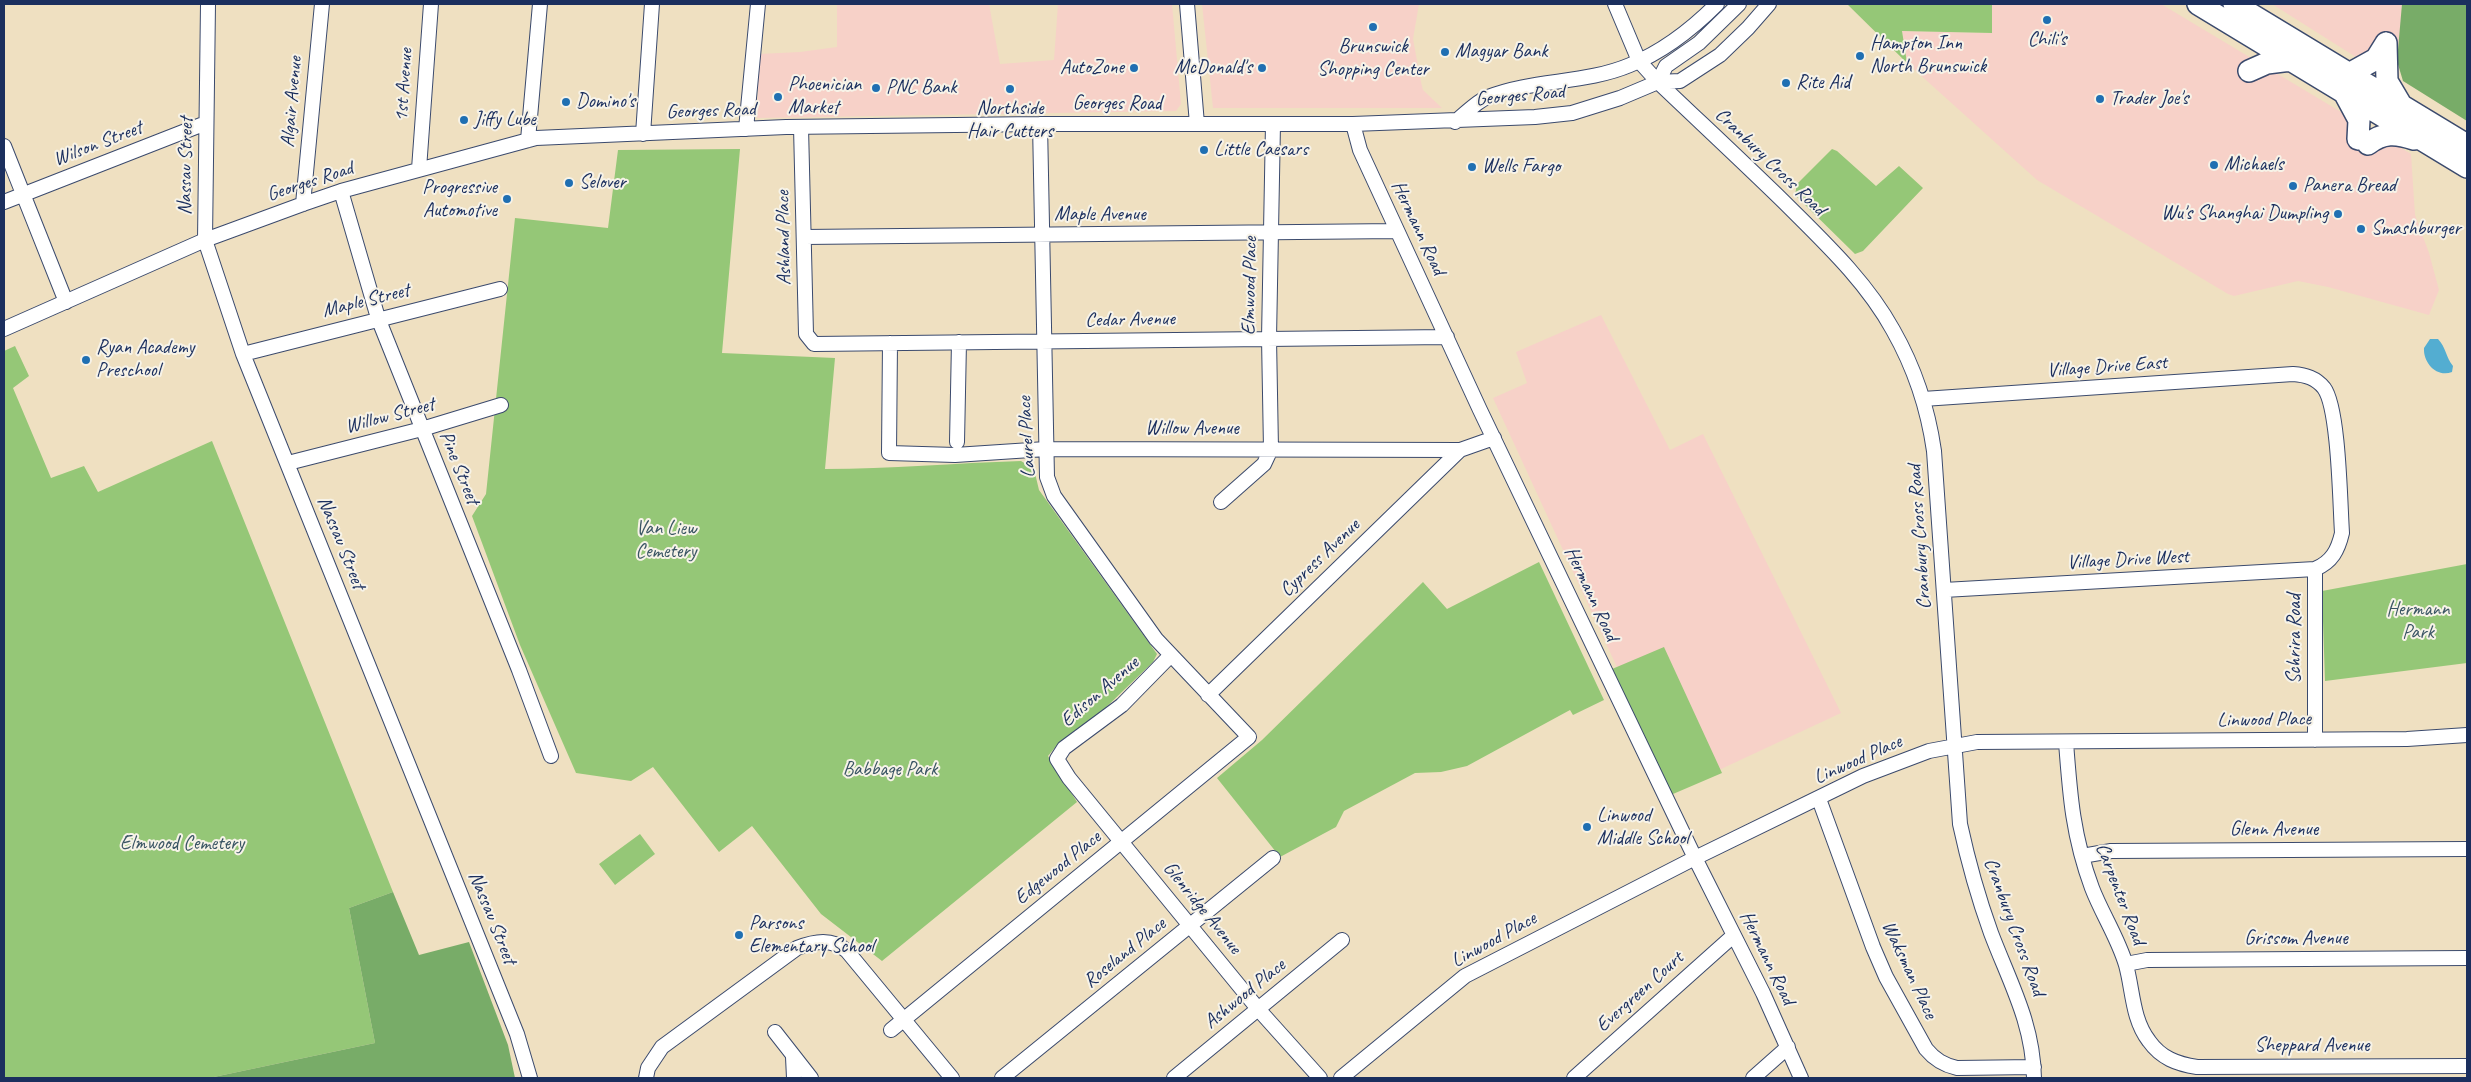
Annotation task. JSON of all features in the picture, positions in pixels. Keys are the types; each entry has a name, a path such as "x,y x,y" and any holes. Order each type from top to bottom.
{"highway":[{"path":"2198,4 2292,60 2402,106 2467,145"},
{"path":"2234,4 2266,23"},
{"path":"2241,4 2427,143 2467,167"},
{"path":"2242,30 2249,57 2250,71 2266,63 2292,60"},
{"path":"2346,83 2376,59 2386,43 2387,81 2402,106"},
{"path":"2346,83 2359,120 2363,142 2386,135 2398,134 2427,143"}],"street":[{"name":"Nassau Street","path":"208,4 205,240 243,354 518,1034 530,1078"},
{"name":"Algair Avenue","path":"303,204 322,4"},
{"name":"1st Avenue","path":"419,170 430,4"},
{"path":"528,140 540,4"},
{"path":"643,134 652,4"},
{"path":"746,130 758,4"},
{"path":"1187,4 1198,124"},
{"name":"Cranbury Cross Road","path":"1615,4 1639,61 1658,82 1826,244 1874,300 1903,348 1923,399 1934,451 1960,824 1972,878 1992,936 2012,980 2027,1025 2034,1073"},
{"path":"1455,122 1486,97 1514,89 1580,79 1629,66 1664,47 1702,20 1717,4"},
{"path":"1658,82 1666,66 1699,43 1739,4"},
{"name":"Georges Road","path":"4,329 205,240 303,204 341,191 528,140 801,127 1455,122 1572,113 1620,98 1658,82 1680,81 1710,62 1738,38 1769,4"},
{"name":"Wilson Street","path":"4,202 206,123"},
{"name":"Laurel Place","path":"1040,124 1047,478 1054,496 1170,656 1249,736"},
{"name":"Elmwood Place","path":"1271,449 1269,338 1273,124"},
{"name":"Hermann Road","path":"1353,124 1360,150 1397,232 1695,858 1788,1047 1801,1078"},
{"name":"Ashland Place","path":"801,127 806,334 814,344"},
{"path":"4,146 66,302"},
{"name":"Pine Street","path":"341,191 378,318 519,670 551,756"},
{"name":"Maple Avenue","path":"804,237 1397,232"},
{"name":"Maple Street","path":"243,354 500,288"},
{"name":"Cedar Avenue","path":"814,344 1447,337"},
{"path":"957,442 959,342"},
{"name":"Willow Avenue","path":"890,343 890,453 955,455 1046,449 1460,450 1494,438"},
{"name":"Village Drive East","path":"1923,399 2293,374 2306,375 2316,380 2325,389 2333,409 2342,533 2339,548 2324,565 2315,569"},
{"name":"Willow Street","path":"288,463 422,429 501,406"},
{"path":"1221,502 1264,464 1271,449"},
{"name":"Cypress Avenue","path":"1208,695 1460,450"},
{"name":"Village Drive West","path":"1944,590 2315,569"},
{"name":"Schrira Road","path":"2315,569 2315,740"},
{"name":"Edison Avenue","path":"1057,759 1064,748 1122,705 1170,656"},
{"name":"Linwood Place","path":"1341,1078 1465,976 1695,858 1896,762 1954,745 1977,742 2407,739 2467,735"},
{"name":"Edgewood Place","path":"891,1030 1249,736"},
{"name":"Carpenter Road","path":"2066,742 2070,808 2082,856 2093,890 2116,936 2126,964 2140,1028 2149,1042 2160,1053"},
{"name":"Glenridge Avenue","path":"1057,759 1069,778 1259,1010 1320,1078"},
{"name":"Waksman Place","path":"1819,799 1873,947 1898,999 1926,1049 1934,1058 1946,1066 2034,1073"},
{"name":"Glenn Avenue","path":"2082,856 2111,851 2467,849"},
{"name":"Roseland Place","path":"1002,1078 1273,858"},
{"name":"Evergreen Court","path":"1574,1078 1733,936"},
{"name":"Ashwood Place","path":"1177,1077 1342,940"},
{"path":"646,1078 648,1068 662,1047 797,948 826,942 834,943 847,951 952,1078"},
{"name":"Grissom Avenue","path":"2126,964 2147,960 2467,958"},
{"path":"775,1032 811,1078"},
{"path":"1753,1078 1788,1047"},
{"name":"Sheppard Avenue","path":"2160,1053 2171,1061 2197,1067 2467,1066"},
{"path":"794,1057 794,1078"}],"shaded area":[{"path":"837,4 989,4 1000,64 1054,60 1058,4 1172,4 1181,104 1176,111 757,118 759,54 800,52 837,47"},
{"path":"1202,4 1419,4 1413,39 1421,82 1423,90 1442,108 1213,108"},
{"path":"1992,4 2161,4 2411,154 2415,215 2429,253 2439,290 2429,315 2328,287 2298,281 2234,296 2228,294 2037,180 1907,63 1902,31 1992,33"},
{"path":"2272,4 2402,4 2397,83"},
{"path":"1601,315 1670,450 1703,434 1841,713 1674,791 1493,398 1527,383 1516,352"}],"green space":[{"path":"1847,4 1992,4 1992,33 1902,31 1907,63"},
{"path":"2402,4 2467,4 2467,121 2403,81 2397,61"},
{"path":"740,149 722,353 835,358 825,469 1021,461 1034,469 1039,490 1157,654 1153,662 1098,715 1057,745 1048,756 1077,802 882,961 821,914 752,826 719,852 653,767 631,781 576,773 520,645 472,516 486,494 515,218 608,228 618,150"},
{"path":"1832,149 1837,151 1876,186 1899,166 1923,188 1863,251 1855,254 1795,195 1797,184"},
{"name":"Elmwood Cemetery","path":"15,346 29,376 13,388 51,478 84,466 98,492 212,441 393,892 349,908 375,1043 209,1078 4,1078 4,351"},
{"path":"1539,562 1604,700 1573,715 1570,710 1467,766 1441,772 1415,773 1344,811 1336,827 1280,857 1217,778 1262,740 1423,582 1447,609"},
{"name":"Hermann Park","path":"2467,564 2467,663 2325,681 2322,591"},
{"path":"1664,647 1722,773 1666,797 1605,672"},
{"path":"640,834 655,854 615,885 599,864"},
{"path":"393,892 419,955 469,942 508,1045 515,1078 209,1078 375,1043 349,908"}],"water":[{"path":"2430,339 2438,339 2441,342 2453,366 2452,372 2441,373 2428,364 2424,348"}],"place":[{"name":"Chili's","path":"2047,20"},
{"name":"Brunswick Shopping Center","path":"1373,27"},
{"name":"Magyar Bank","path":"1445,52"},
{"name":"Hampton Inn North Brunswick","path":"1860,56"},
{"name":"AutoZone","path":"1134,68"},
{"name":"McDonald's","path":"1262,68"},
{"name":"Rite Aid","path":"1786,83"},
{"name":"PNC Bank","path":"876,88"},
{"name":"Northside Hair Cutters","path":"1010,89"},
{"name":"Phoenician Market","path":"778,97"},
{"name":"Trader Joe's","path":"2100,99"},
{"name":"Domino's","path":"566,102"},
{"name":"Jiffy Lube","path":"464,120"},
{"name":"Little Caesars","path":"1204,150"},
{"name":"Michaels","path":"2214,165"},
{"name":"Wells Fargo","path":"1472,167"},
{"name":"Selover","path":"569,183"},
{"name":"Panera Bread","path":"2293,186"},
{"name":"Progressive Automotive","path":"507,199"},
{"name":"Wu's Shanghai Dumpling","path":"2338,214"},
{"name":"Smashburger","path":"2361,229"},
{"name":"Ryan Academy Preschool","path":"86,360"},
{"name":"Linwood Middle School","path":"1587,827"},
{"name":"Parsons Elementary School","path":"739,935"}],"park label":[{"name":"Van Liew Cemetery","path":"666,540"},
{"name":"Babbage Park","path":"890,770"}]}
